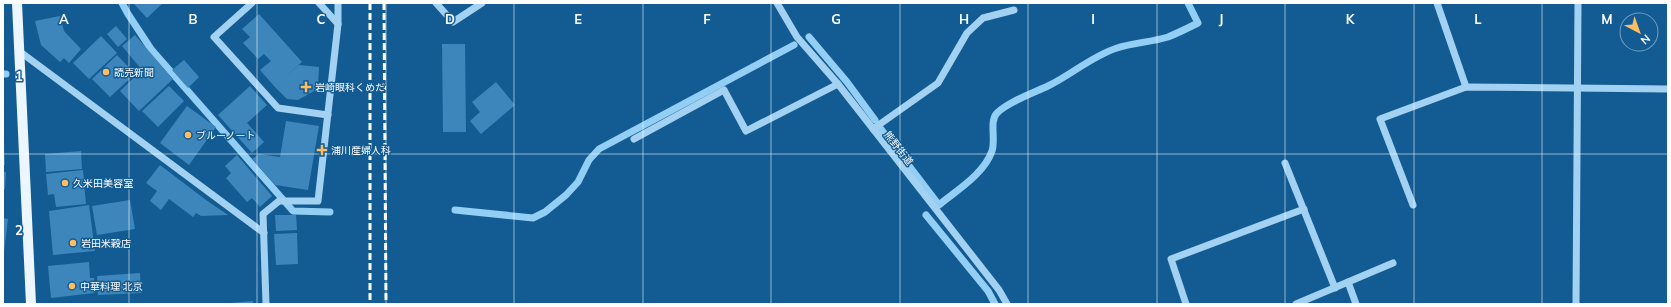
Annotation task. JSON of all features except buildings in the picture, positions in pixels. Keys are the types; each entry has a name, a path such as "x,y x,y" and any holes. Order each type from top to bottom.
{"main road":[{"path":"17,3 31,304"}],"street":[{"path":"252,3 214,37 278,108 328,115"},
{"path":"319,3 338,24"},
{"path":"266,304 263,214 279,201 318,201 338,24 338,3"},
{"path":"436,3 453,22 482,3"},
{"name":"熊野街道","path":"777,3 797,37 838,84 872,130 999,290 1007,304"},
{"path":"1437,3 1466,87"},
{"path":"1576,304 1578,3"},
{"path":"872,130 938,83 967,33 983,18 1014,10"},
{"path":"19,50 264,233"},
{"path":"634,139 724,90 746,132 838,84"},
{"path":"1414,205 1380,119 1466,87 1668,89"},
{"path":"1285,163 1335,288"},
{"path":"1186,304 1171,259 1304,209"},
{"path":"1296,304 1393,263"},
{"path":"1348,282 1356,304"}],"waterway":[{"path":"122,3 151,49 293,211 330,212"},
{"path":"881,129 939,205 969,181 983,167 992,151 993,121 997,113 1014,101 1057,82 1108,51 1123,46 1168,37 1198,23 1188,3"},
{"path":"809,37 847,82 875,120"},
{"path":"455,210 533,218 545,212 566,195 578,182 589,160 599,149 794,45"},
{"path":"926,215 988,291 995,304"}],"railway":[{"path":"370,3 370,304"},
{"path":"384,3 386,304"}],"place":[{"name":"読売新聞","path":"106,72"},
{"name":"岩崎眼科くめだ","path":"306,87"},
{"name":"ブルーノート","path":"188,135"},
{"name":"浦川産婦人科","path":"322,150"},
{"name":"久米田美容室","path":"65,183"},
{"name":"岩田米穀店","path":"73,243"},
{"name":"中華料理 北京","path":"72,286"}]}
